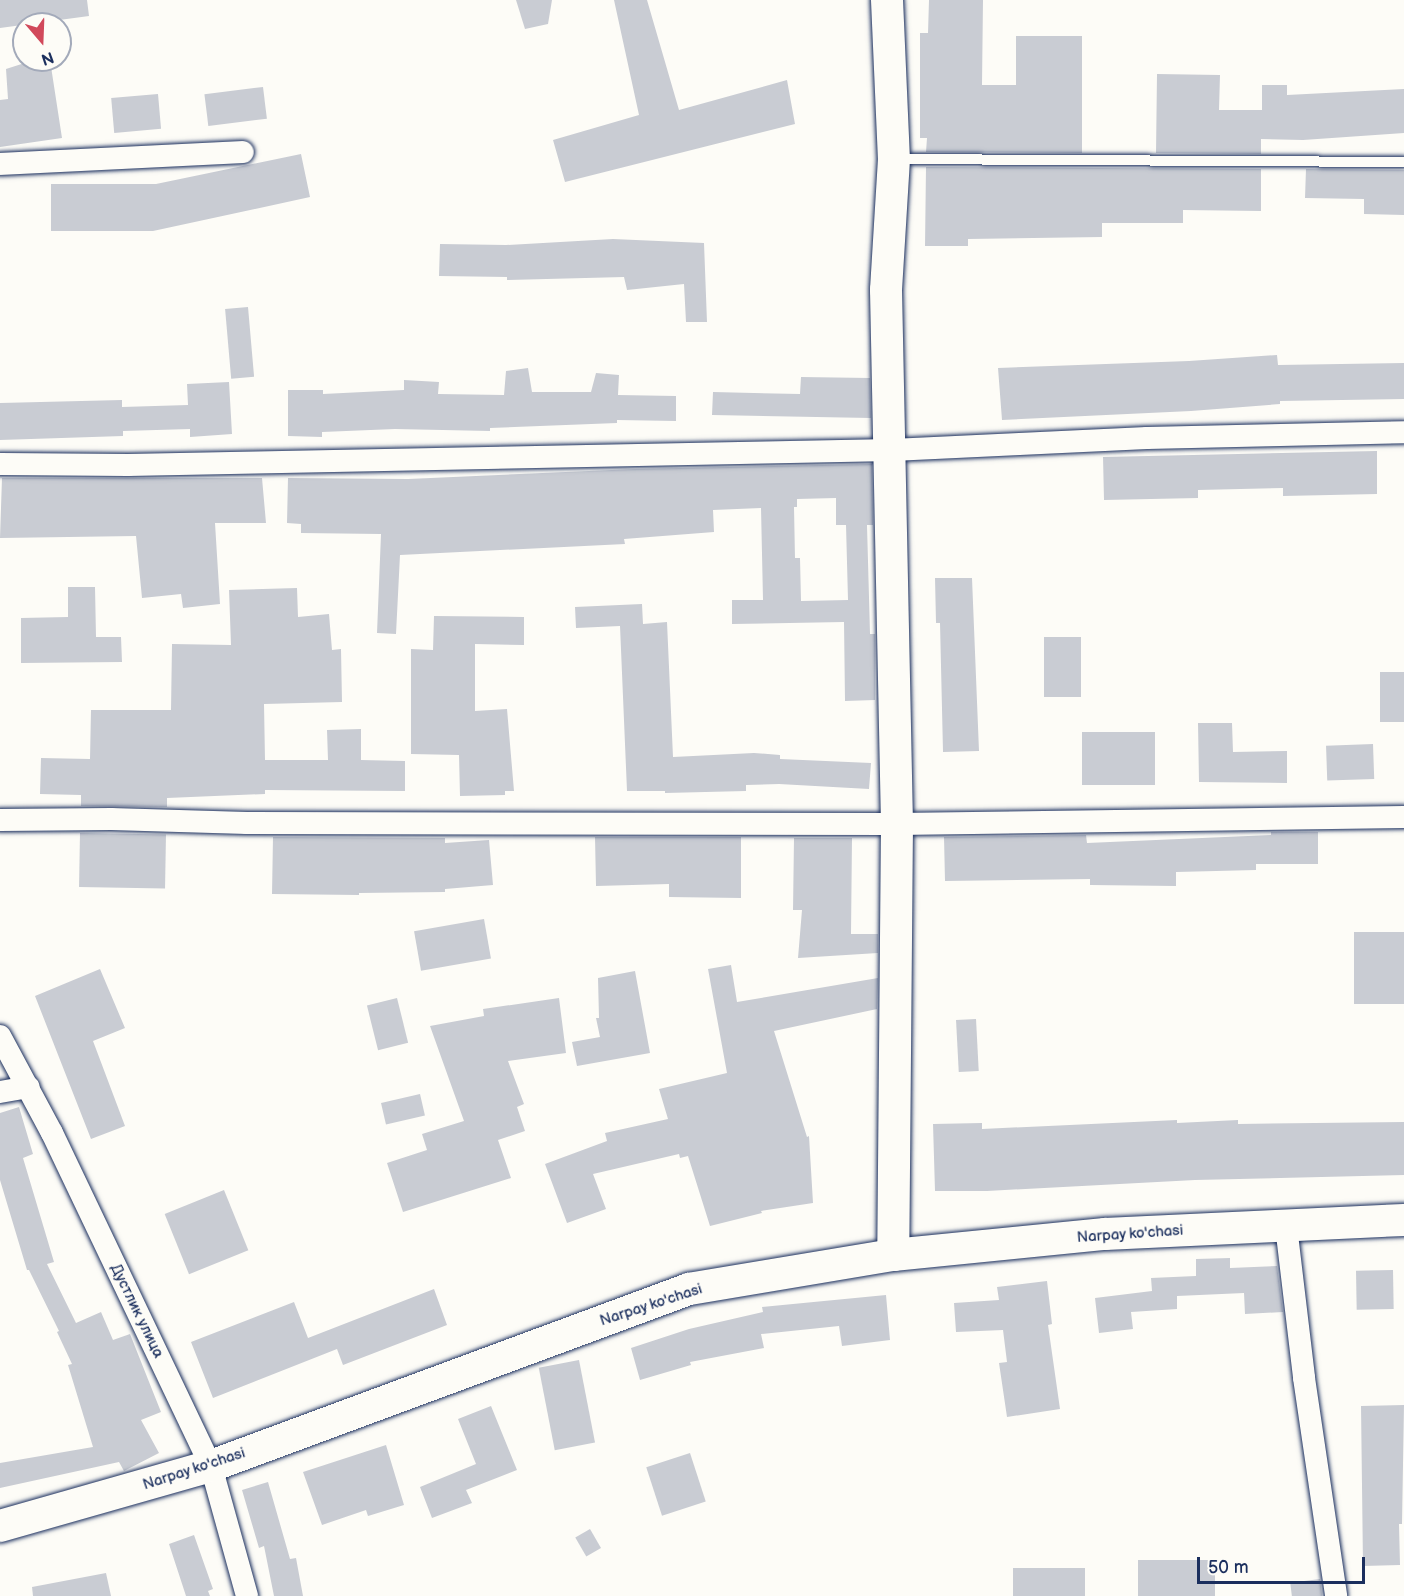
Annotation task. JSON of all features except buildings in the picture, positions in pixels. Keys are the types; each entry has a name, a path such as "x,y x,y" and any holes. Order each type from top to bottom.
{"main road":[{"path":"886,0 894,159 886,290 892,450 897,824 893,1255"},
{"name":"Narpay ko'chasi","path":"0,1526 211,1466 689,1289 893,1255 1105,1234 1404,1220"}],"street":[{"path":"0,164 243,152"},
{"path":"0,464 140,465 892,450 1147,438 1404,432"},
{"path":"0,820 111,819 247,823 897,824 1404,817"},
{"name":"Дустлик улица","path":"0,1036 29,1087 211,1466 247,1596"},
{"path":"0,1092 29,1087"},
{"path":"1286,1226 1304,1378 1336,1596"}],"lane":[{"path":"894,159 1404,162"}]}
